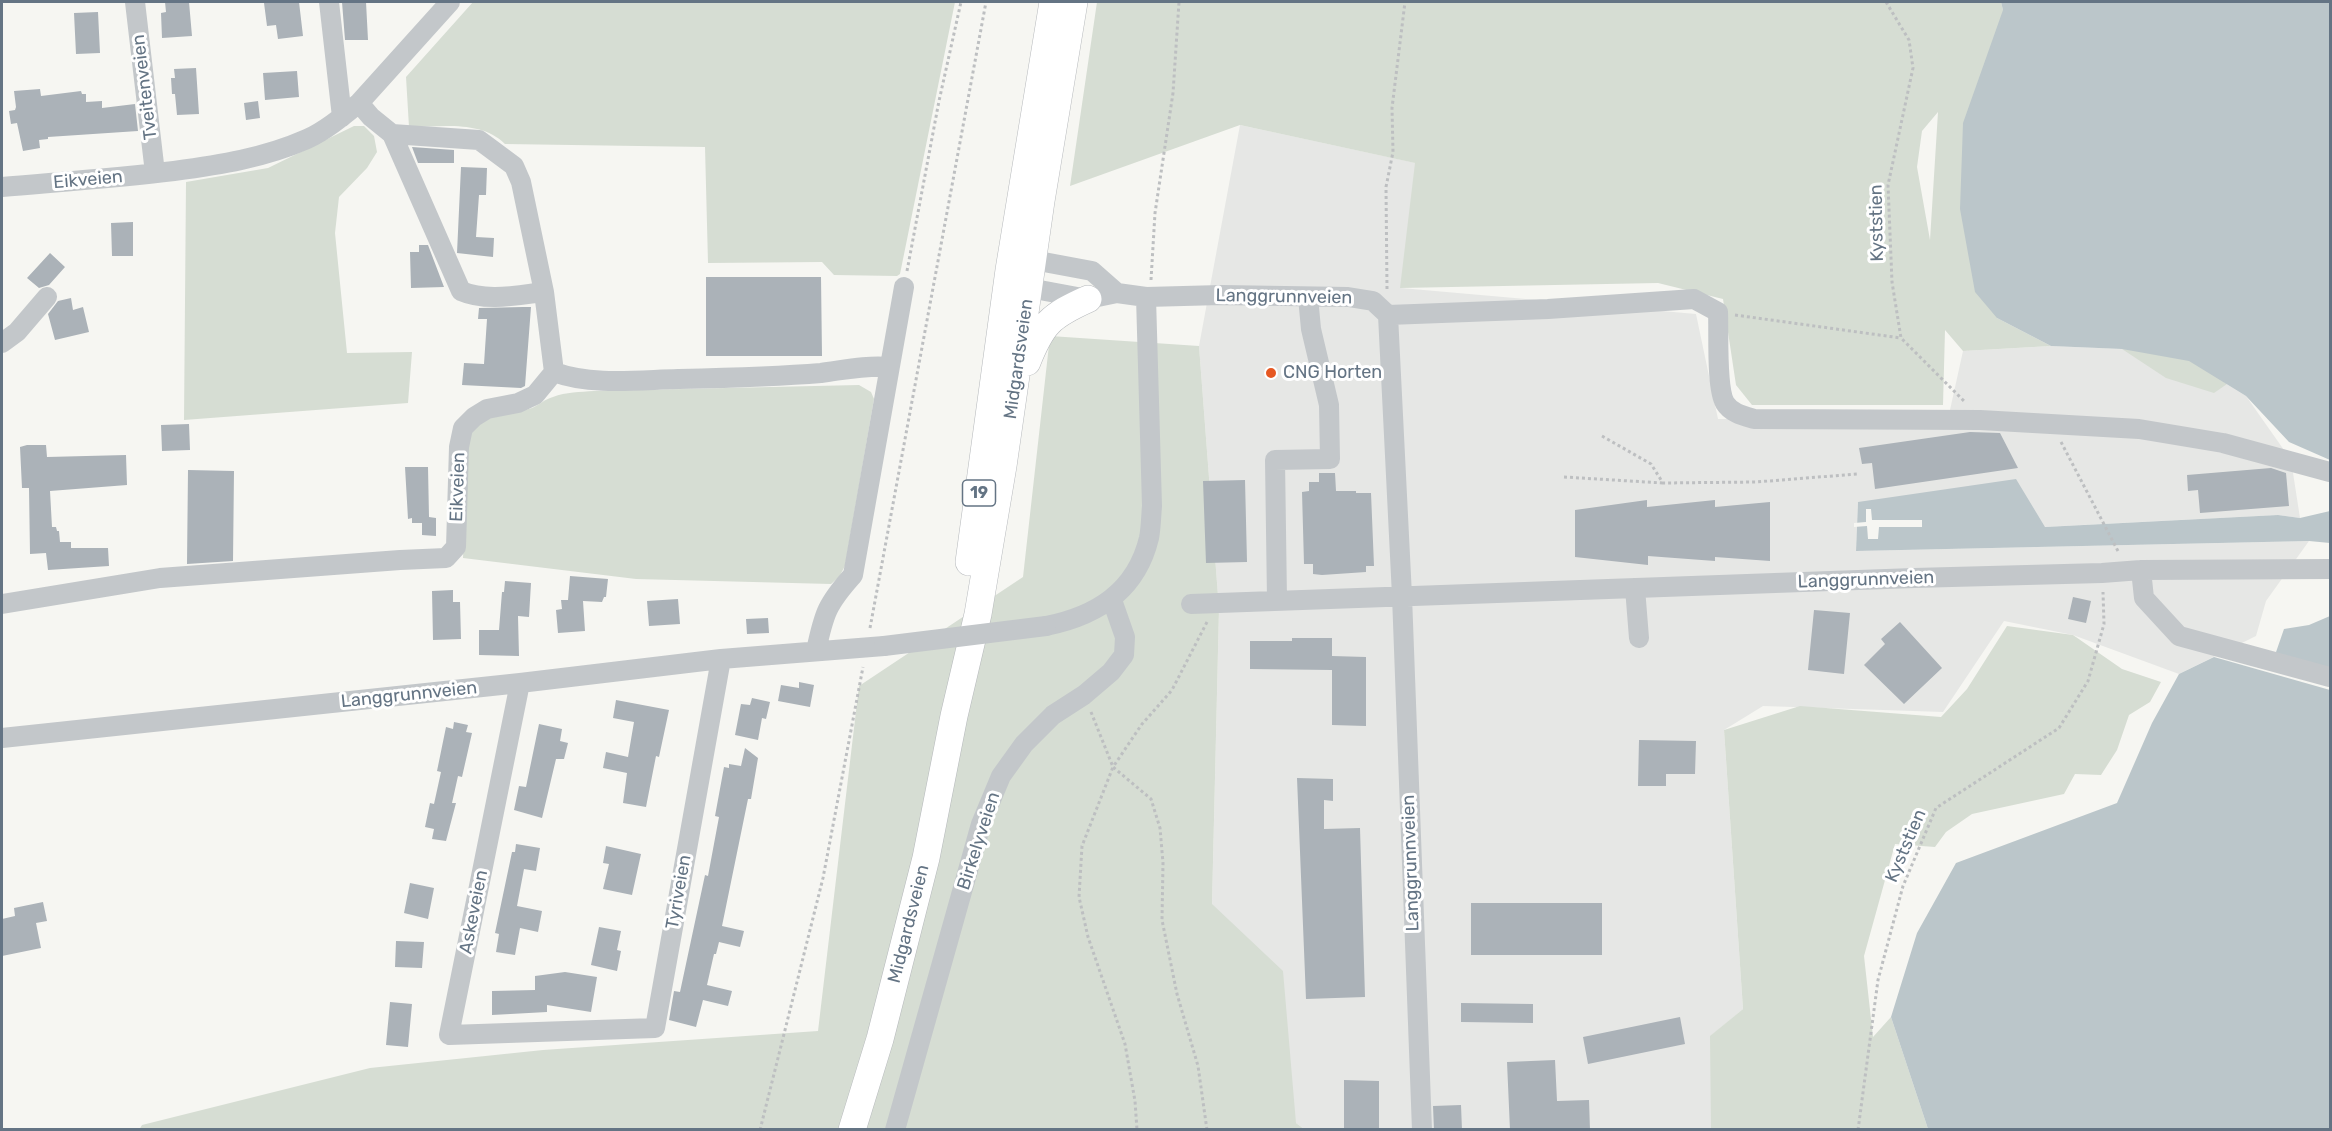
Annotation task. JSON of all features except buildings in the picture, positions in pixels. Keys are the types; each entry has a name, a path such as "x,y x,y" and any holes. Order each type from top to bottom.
{"highway":[{"name":"Midgardsveien","path":"852,1130 880,1039 924,869 954,716 978,614 1015,391 1029,288 1021,265 1053,2"},
{"name":"Midgardsveien","path":"954,716 962,615 1021,265 1074,2"},
{"name":"19","path":"1015,391 1037,337 1045,325 1066,309 1088,299"}],"street":[{"name":"Tveitenveien","path":"135,2 155,173"},
{"path":"329,2 342,117"},
{"name":"Eikveien","path":"2,187 155,173 221,164 263,155 308,139 342,117 358,103 450,2"},
{"path":"358,103 392,134 441,242 453,278 461,291 468,294 499,297 544,292"},
{"path":"392,134 479,140 514,166 521,182 544,292 554,372 575,379 639,380 746,378 821,373 851,368 889,367"},
{"path":"1021,265 1092,271 1117,293"},
{"path":"816,651 823,618 834,597 853,575 904,287"},
{"name":"Langgrunnveien","path":"1029,288 1088,299 1117,293 1146,297 1221,295 1348,297 1373,301 1388,315 1402,596 1422,1130"},
{"path":"2,343 17,332 47,297"},
{"path":"1112,600 1138,566 1148,539 1152,506 1146,297"},
{"path":"1277,600 1275,460 1330,459 1329,405 1311,329 1308,297"},
{"path":"1388,315 1548,309 1694,299 1719,312 1721,386 1725,403 1738,414 1754,419 1980,420 2149,430 2223,444 2331,472"},
{"name":"Eikveien","path":"2,604 160,578 446,558 456,547 459,447 464,428 474,417 488,409 518,403 535,395 554,372"},
{"path":"2295,568 2331,582"},
{"name":"Langgrunnveien","path":"1191,604 2141,570 2331,569"},
{"path":"2141,570 2144,598 2178,636 2331,677"},
{"path":"1635,588 1639,638"},
{"name":"Langgrunnveien","path":"2,738 520,683 720,659 875,647 1046,626 1068,622 1091,613 1112,600"},
{"name":"Birkelyveien","path":"895,1130 981,825 1001,776 1024,744 1053,716 1084,696 1111,672 1124,655 1125,637 1112,600"},
{"name":"Tyriveien","path":"558,1031 655,1028 720,659"},
{"name":"Askeveien","path":"520,683 449,1035 558,1031"}],"path":[{"path":"904,287 939,101 961,2"},
{"path":"760,1130 823,878 875,647 986,2"},
{"path":"1146,297 1152,274 1155,213 1173,93 1179,2"},
{"path":"1388,315 1385,268 1388,224 1386,187 1394,152 1392,108 1405,2"},
{"name":"Kyststien","path":"1886,2 1909,40 1913,68 1888,185 1892,282 1901,338"},
{"path":"1719,312 1901,338 1980,420"},
{"path":"2051,425 2122,558"},
{"path":"1602,436 1652,464 1663,483"},
{"path":"1564,477 1663,483 1756,482 1857,474"},
{"name":"Kyststien","path":"1858,1130 1878,980 1903,886 1935,808 2059,728 2088,681 2104,624 2102,573"},
{"path":"1137,1130 1135,1101 1125,1044 1088,937 1079,897 1082,846 1113,767 1142,724 1172,690 1218,602"},
{"path":"1084,696 1113,767 1151,799 1160,828 1163,862 1162,920 1177,994 1198,1066 1207,1130"}],"shaded area":[{"path":"473,2 955,2 900,274 897,276 834,275 822,262 708,263 705,147 505,144 495,136 473,128 409,127 406,77"},
{"path":"1097,2 2001,2 2003,10 1997,318 2051,346 1963,351 1945,330 1943,405 1752,405 1736,385 1723,299 1658,283 1400,288 1415,163 1240,125 1070,186","holes":["1938,112 1930,240 1917,167 1922,131"]},
{"path":"2001,2 2330,2 2330,460 2289,442 2246,396 2189,361 2122,349 2051,346 1997,318 1975,292 1960,209 1963,123 2003,10"},
{"path":"1240,125 1416,163 1401,288 1696,314 1718,419 1948,419 1963,351 2051,346 2122,349 2189,361 2246,396 2291,460 2300,518 2278,515 2043,527 1858,502 1856,551 2309,541 2266,601 2256,636 2179,674 2073,635 2004,621 1943,712 1763,706 1724,730 1743,1009 1711,1036 1711,1129 1304,1129 1296,1123 1212,905 1219,609 1199,346"},
{"path":"354,126 364,126 374,136 377,152 367,168 339,197 335,233 347,353 412,352 408,403 184,420 186,182 268,168"},
{"path":"2139,320 2227,384 2214,393 2166,378 2122,349"},
{"path":"1050,336 1199,346 1219,609 1212,904 1283,971 1296,1123 1304,1129 139,1130 142,1125 370,1068 543,1050 818,1031 859,686 1023,577"},
{"path":"859,385 871,392 874,399 845,566 839,577 831,584 636,579 463,558 467,442 472,431 486,418 532,408 550,398 578,392"},
{"path":"2016,479 2045,527 2278,515 2300,518 2330,511 2330,543 2309,541 1856,551 1858,502"},
{"path":"2330,616 2330,670 2275,655 2284,629 2309,625"},
{"path":"2007,626 2073,635 2122,669 2161,682 2150,702 2129,715 2117,750 2101,775 2075,774 2064,794 1972,814 1946,832 1935,847 1895,844 1864,956 1873,1037 1891,1017 1928,1129 1711,1129 1710,1036 1743,1009 1724,730 1800,706 1941,717 1967,689"},
{"path":"2214,657 2330,690 2330,1129 1928,1129 1891,1017 1917,933 1956,863 2117,803 2152,723 2179,674"}],"pier":[{"path":"1866,509 1871,509 1872,520 1922,520 1922,527 1879,527 1878,539 1868,539 1867,526 1854,527 1854,523 1866,522"}],"place":[{"name":"CNG Horten","path":"1271,373"}]}
